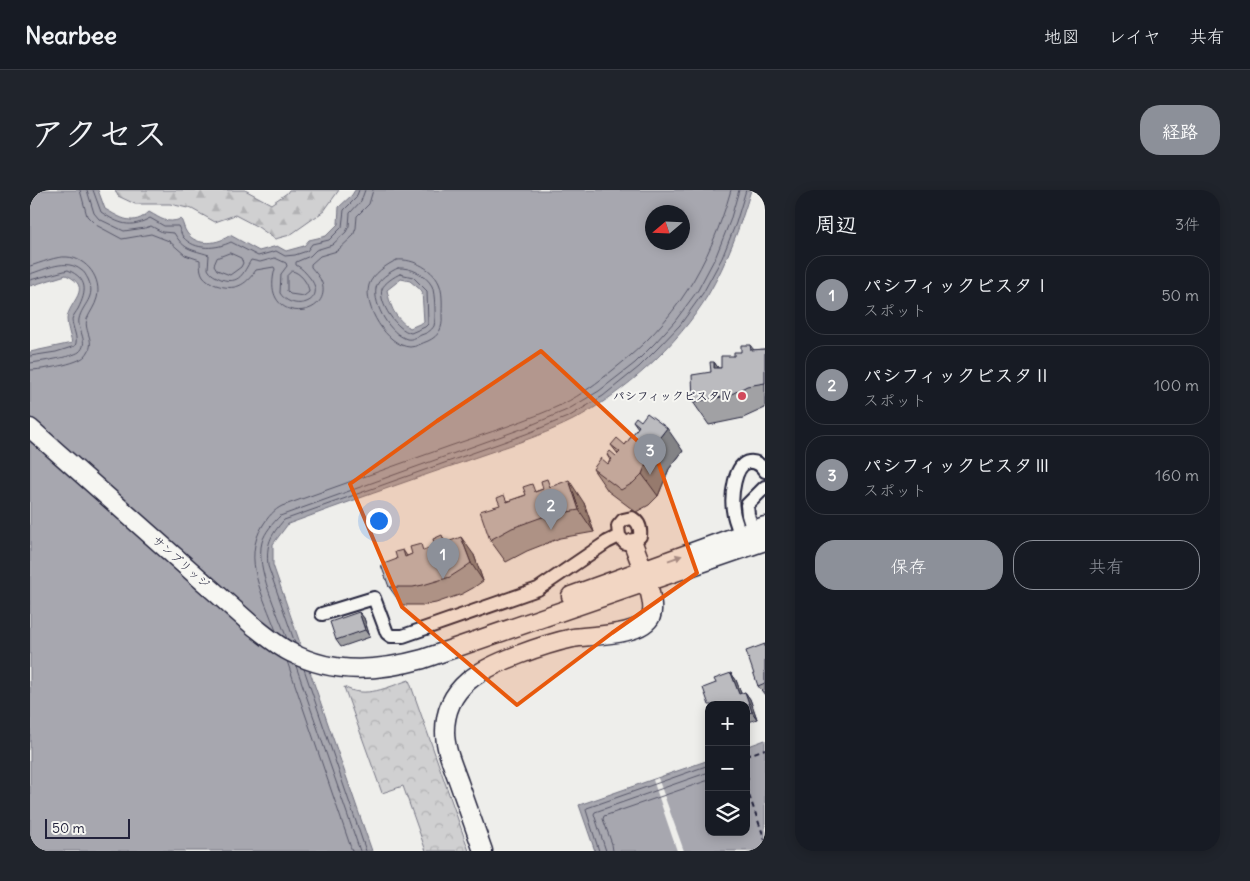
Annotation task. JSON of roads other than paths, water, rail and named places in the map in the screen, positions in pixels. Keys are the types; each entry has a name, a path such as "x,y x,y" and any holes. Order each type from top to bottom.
{"street":[{"name":"サンブリッジ","path":"30,428 251,624 291,653 311,662 348,670 385,663 644,576"},
{"path":"754,537 733,513 732,505 738,470 744,464 754,462 758,463 765,470"},
{"path":"754,537 747,505 765,487"},
{"path":"644,576 754,537"},
{"path":"322,614 374,598 387,633 391,636 403,636 538,589 607,542 626,540 644,576 653,604 652,614 645,624 623,632 566,640 520,655 479,672 467,681 456,695 446,721 446,744 483,851"}],"water":[{"path":"30,190 98,190 105,209 122,218 138,219 149,212 168,221 181,219 187,233 202,242 214,242 230,235 259,251 277,246 286,251 304,246 309,240 326,236 338,224 339,207 355,190 751,190 738,231 708,295 696,314 666,349 630,382 592,409 546,432 288,524 273,544 273,565 372,851 30,851 30,352 72,343 67,319 68,313 78,295 79,285 66,275 30,286","holes":["401,279 410,281 422,291 424,322 410,328 394,312 387,290"]},
{"path":"765,740 765,851 595,851 579,805 705,761 705,836 750,836 750,746"}],"place":[{"name":"パシフィックビスタⅣ","path":"742,396"},
{"name":"パシフィックビスタⅢ","path":"650,475"},
{"name":"パシフィックビスタⅡ","path":"551,530"},
{"name":"パシフィックビスタⅠ","path":"443,579"}]}
